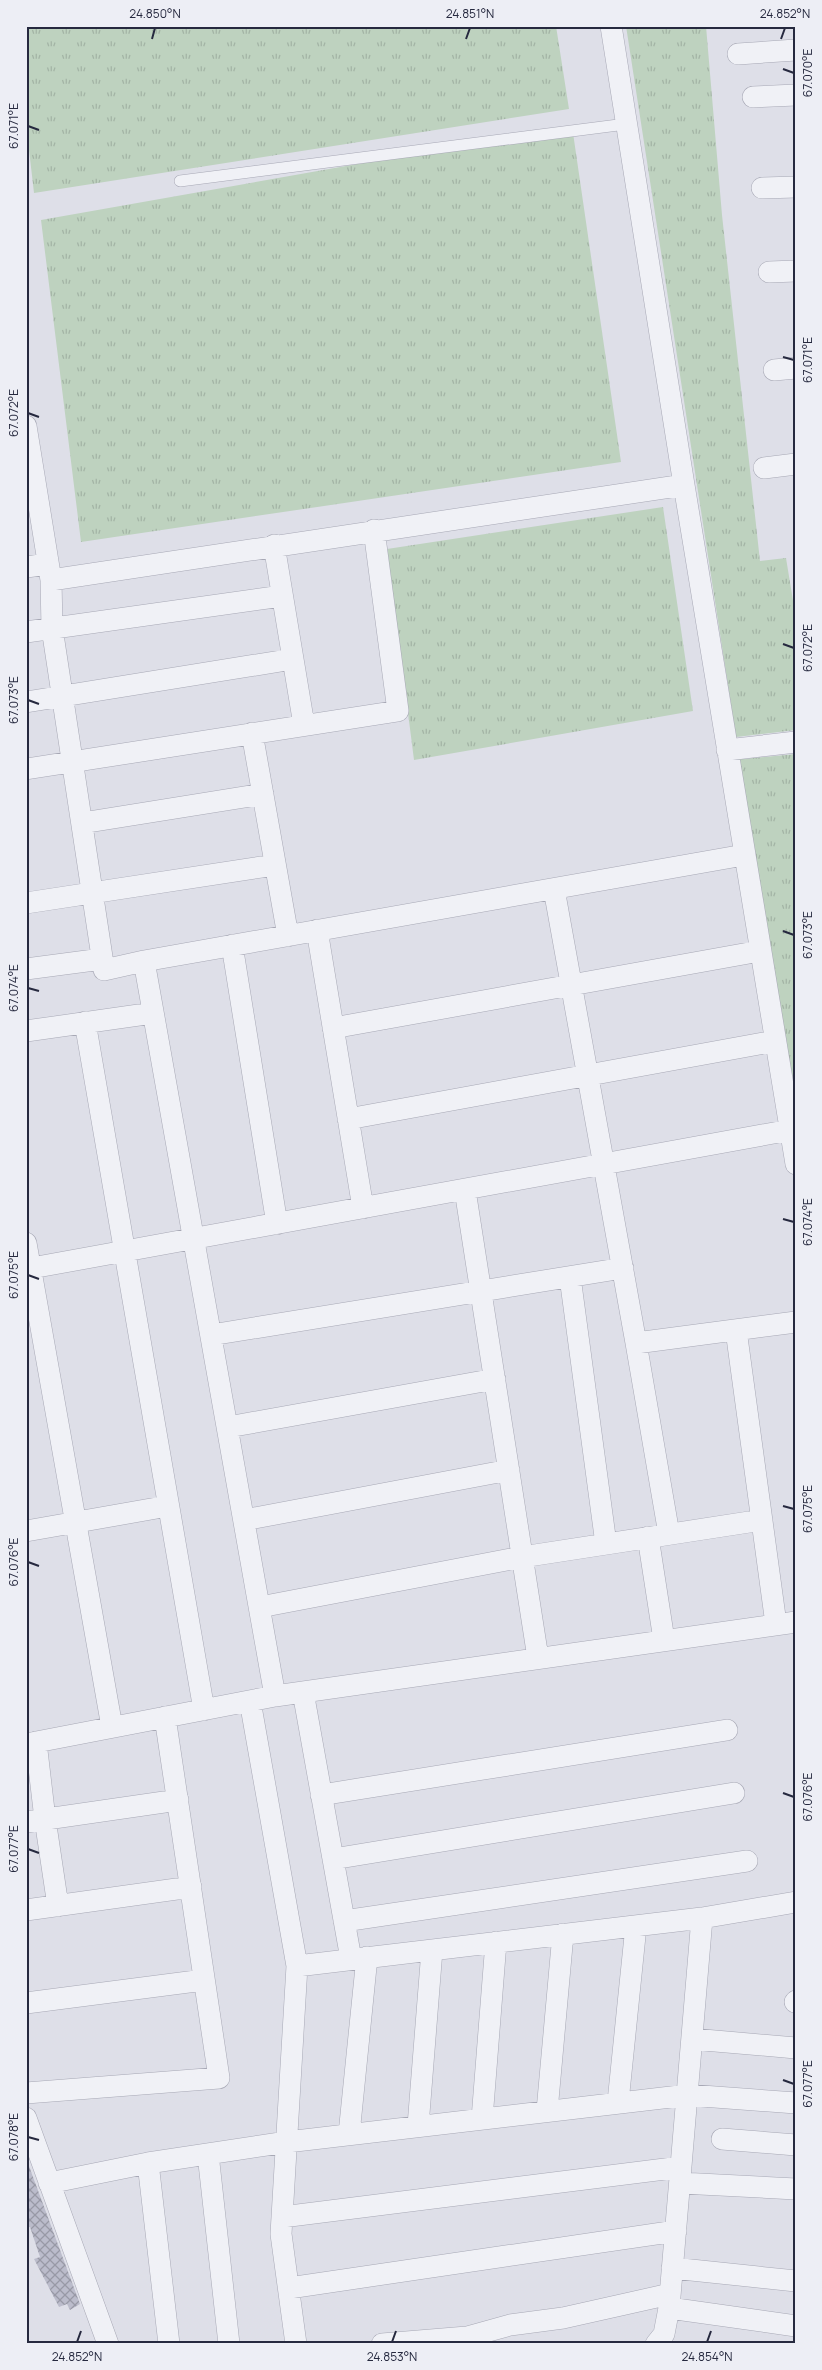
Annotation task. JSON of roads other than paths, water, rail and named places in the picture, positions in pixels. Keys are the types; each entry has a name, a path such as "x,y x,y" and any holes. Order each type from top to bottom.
{"street":[{"path":"611,26 744,855 796,1164"},
{"path":"738,54 796,50"},
{"path":"753,97 796,95"},
{"path":"762,188 796,187"},
{"path":"769,272 796,271"},
{"path":"774,370 796,368"},
{"path":"26,426 33,503 50,572 52,628 104,970 232,945 744,855"},
{"path":"764,468 796,464"},
{"path":"26,567 50,572 274,545 684,485"},
{"path":"26,769 398,711 374,530"},
{"path":"274,545 304,725"},
{"path":"26,632 282,596"},
{"path":"26,702 293,659"},
{"path":"252,733 288,936"},
{"path":"727,750 796,742"},
{"path":"82,823 263,794"},
{"path":"26,903 276,865"},
{"path":"554,889 636,1342 659,1536 664,1640"},
{"path":"316,930 363,1208"},
{"path":"232,945 277,1224"},
{"path":"333,1028 760,951"},
{"path":"26,970 102,959"},
{"path":"144,961 276,1696"},
{"path":"26,1030 154,1013"},
{"path":"85,1022 204,1710"},
{"path":"348,1119 775,1041"},
{"path":"28,1269 790,1130"},
{"path":"465,1190 538,1658"},
{"path":"26,1243 28,1269 76,1522 112,1727"},
{"path":"211,1335 623,1268"},
{"path":"570,1277 606,1544"},
{"path":"636,1342 796,1322"},
{"path":"58,1906 36,1820 31,1743 276,1696 786,1623 762,1520 736,1330"},
{"path":"228,1428 495,1379"},
{"path":"244,1520 509,1470"},
{"path":"26,1531 168,1506"},
{"path":"260,1607 522,1557 762,1520"},
{"path":"303,1692 344,1921 359,1958 349,2134"},
{"path":"250,1701 297,1966 281,2234 296,2344"},
{"path":"26,2094 219,2078 165,1717"},
{"path":"321,1794 727,1730"},
{"path":"333,1859 734,1793"},
{"path":"36,1820 178,1800"},
{"path":"344,1921 747,1861"},
{"path":"26,1910 190,1887"},
{"path":"297,1966 702,1918 796,1902"},
{"path":"656,2344 664,2334 670,2301 702,1918"},
{"path":"618,2102 636,1926"},
{"path":"547,2111 563,1934"},
{"path":"482,2119 496,1942"},
{"path":"418,2126 432,1950"},
{"path":"26,2003 204,1980"},
{"path":"692,2039 796,2048"},
{"path":"49,2183 148,2163 286,2142 618,2102 688,2095 796,2102"},
{"path":"26,2118 108,2344"},
{"path":"722,2139 796,2145"},
{"path":"208,2154 229,2344"},
{"path":"148,2163 169,2344"},
{"path":"282,2217 681,2175 796,2189"},
{"path":"289,2288 676,2231"},
{"path":"672,2268 796,2281"},
{"path":"382,2344 472,2340 510,2325 670,2301 796,2326"}],"lane":[{"path":"180,181 626,124"}]}
